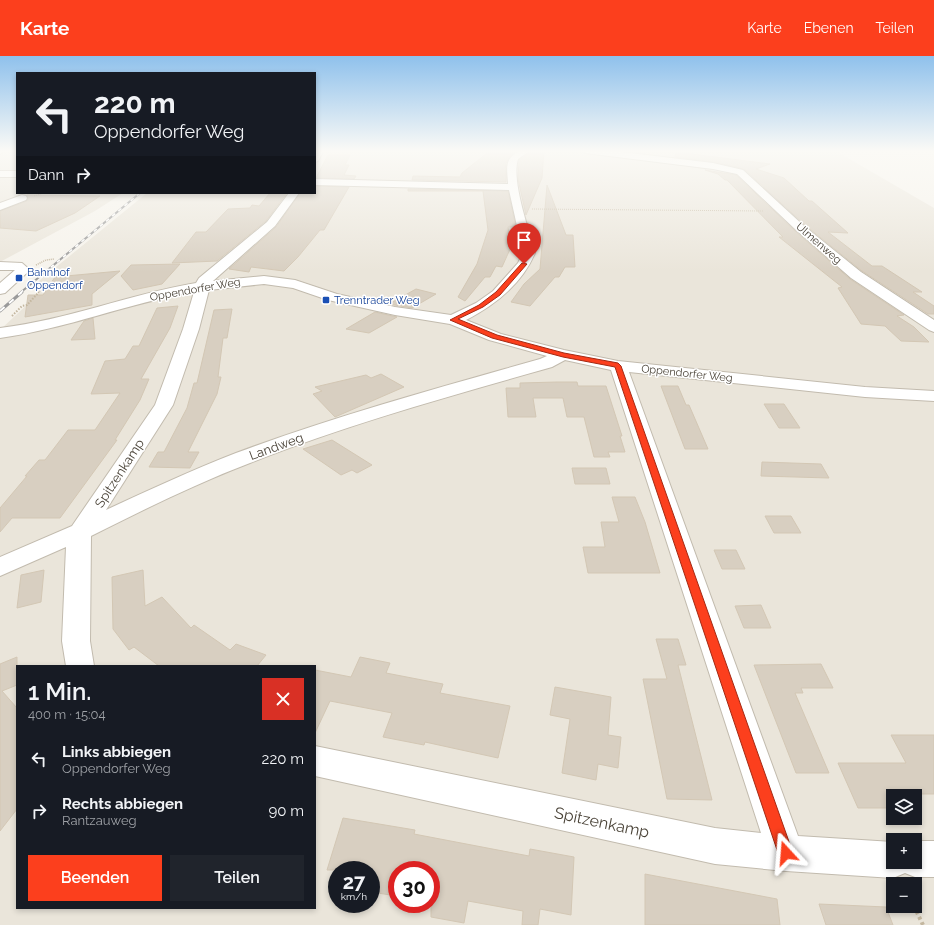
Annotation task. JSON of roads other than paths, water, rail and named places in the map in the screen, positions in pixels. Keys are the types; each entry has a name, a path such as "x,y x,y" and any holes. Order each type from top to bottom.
{"street":[{"path":"453,320 481,306 498,294 524,264 529,253 514,191"},
{"name":"Ulmenweg","path":"760,191 856,275 934,327"},
{"path":"202,286 204,281 271,224 293,194"},
{"path":"0,207 22,198"},
{"path":"0,290 23,270 1,259"},
{"name":"Oppendorfer Weg","path":"0,333 47,326 146,297 202,286 244,281 285,282 304,286 333,297 395,311 453,320 494,337 563,355 618,366 858,391 934,396"},
{"name":"Spitzenkamp","path":"79,533 164,404 190,329 202,286"},
{"name":"Landweg","path":"0,567 79,533 192,479 242,458 353,419 546,363 563,355"},
{"path":"618,366 786,853"},
{"path":"79,533 76,641 80,665"},
{"name":"Spitzenkamp","path":"316,761 715,846 786,853 886,860"},
{"path":"922,860 934,859"}],"railway":[{"path":"20,293 139,194"},
{"path":"0,311 22,292"}],"place":[{"name":"Bahnhof Oppendorf","path":"19,278"},
{"name":"Trenntrader Weg","path":"326,300"}]}
